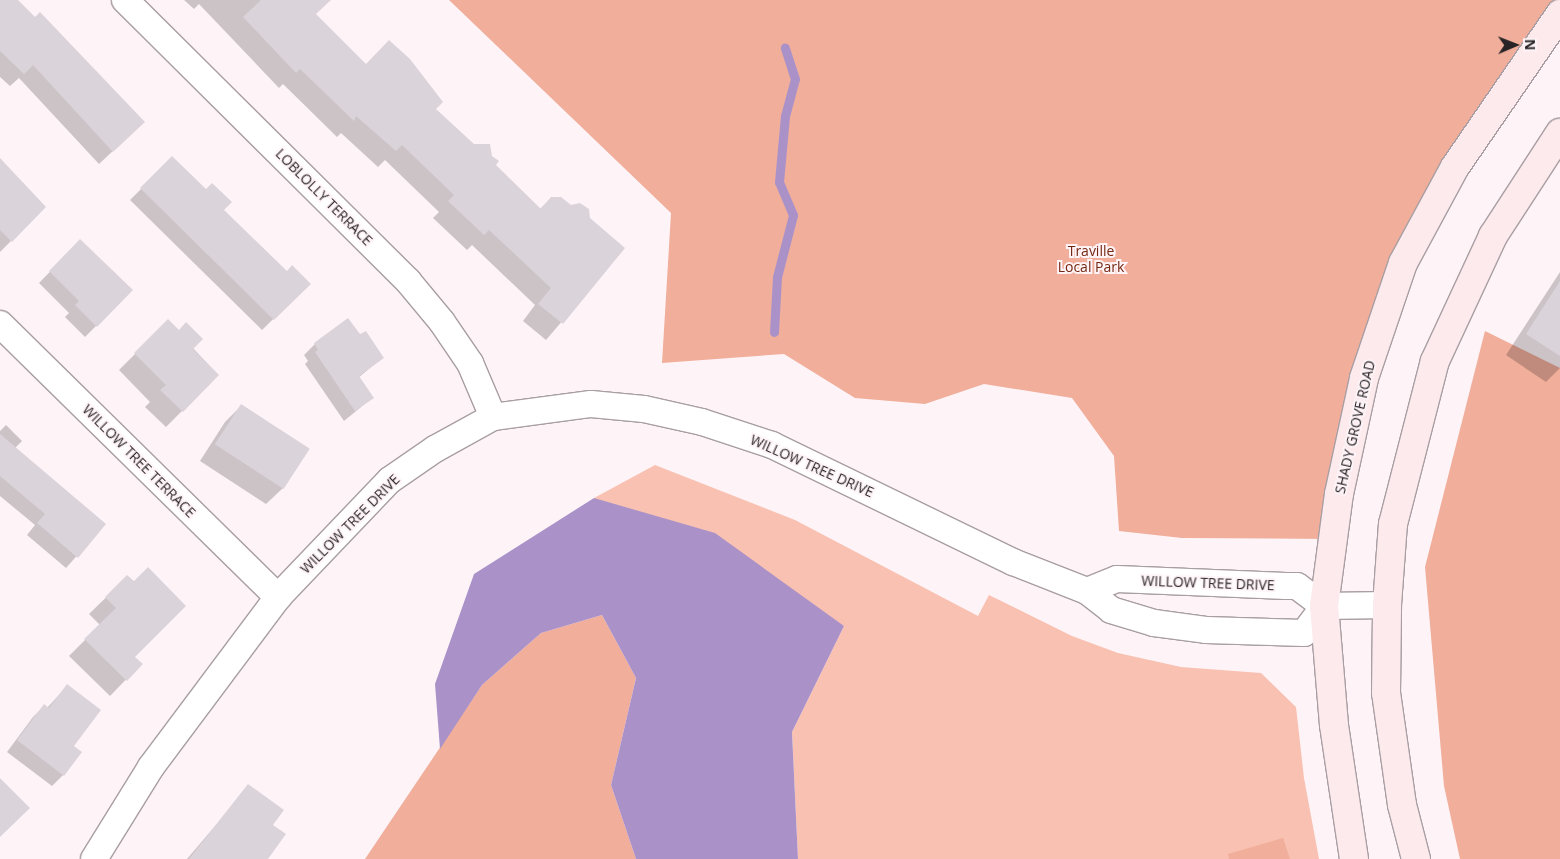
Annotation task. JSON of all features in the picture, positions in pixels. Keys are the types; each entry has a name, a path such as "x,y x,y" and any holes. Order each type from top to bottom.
{"main road":[{"name":"SHADY GROVE ROAD","path":"1354,859 1334,725 1324,606 1339,494 1364,378 1403,263 1455,167 1560,14"},
{"path":"1416,859 1402,805 1386,693 1387,605 1393,524 1435,361 1493,236 1560,133"}],"street":[{"name":"LOBLOLLY TERRACE","path":"125,0 408,281 442,322 470,363 493,417"},
{"name":"WILLOW TREE TERRACE","path":"0,324 278,597"},
{"name":"WILLOW TREE DRIVE","path":"94,859 151,767 278,597 390,480 435,449 493,417 591,404 644,409 702,422 772,445 1013,562 1087,591 1111,610 1154,623 1206,630 1304,633 1324,606 1297,586 1117,580 1087,591"},
{"path":"1324,606 1387,605"}],"shaded area":[{"path":"655,465 795,520 978,616 989,595 1072,636 1118,653 1181,667 1261,673 1296,707 1304,778 1319,859 798,859 792,732 844,626 594,498"},
{"path":"594,498 715,533 844,626 792,732 798,859 636,859 611,785 636,678 602,615 541,633 482,685 440,749 435,684 474,574"}],"green space":[{"name":"Traville Local Park","path":"449,0 1560,0 1560,14 1403,263 1331,539 1182,538 1119,531 1114,456 1072,398 984,384 925,404 855,398 784,354 662,363 671,213"},
{"path":"1485,331 1560,368 1560,859 1460,859 1444,786 1425,567"},
{"path":"602,615 636,678 611,785 636,859 365,859 482,685 541,633"},
{"path":"1283,838 1290,859 1229,859 1228,854"}],"building":[{"path":"0,0 18,0 35,17 40,12 145,122 113,152 33,65 24,74 0,51"},
{"path":"261,0 331,0 316,14 366,64 389,40 410,59 443,102 436,109 474,144 490,144 492,156 499,161 496,165 541,209 551,197 561,197 571,205 580,203 589,209 590,218 625,248 563,324 538,304 551,288 489,230 484,235 448,201 454,195 402,145 396,151 356,116 354,121 300,69 296,73 243,17"},
{"path":"172,156 206,189 212,183 232,202 224,210 287,271 292,265 311,284 274,320 140,188"},
{"path":"0,158 46,207 12,242 0,230"},
{"path":"80,239 133,290 97,327 75,305 79,301 49,271"},
{"path":"1560,281 1560,356 1526,334"},
{"path":"348,318 360,334 366,331 384,358 359,376 374,398 355,411 315,352 318,350 314,343"},
{"path":"168,319 179,330 186,322 203,339 193,349 219,375 183,412 160,390 166,385 134,353"},
{"path":"241,404 310,449 284,489 215,444"},
{"path":"0,434 106,524 78,558 37,523 45,514 0,476"},
{"path":"148,567 186,606 135,657 143,664 127,681 84,639 116,608 105,597 127,575 134,581"},
{"path":"67,684 101,710 74,746 82,752 64,776 17,740 44,704 49,708"},
{"path":"0,778 30,808 0,837"},
{"path":"248,784 284,810 273,825 286,834 268,859 189,859"}],"waterway":[{"path":"774,332 777,277 793,215 779,182 785,116 795,79 785,48"}]}
